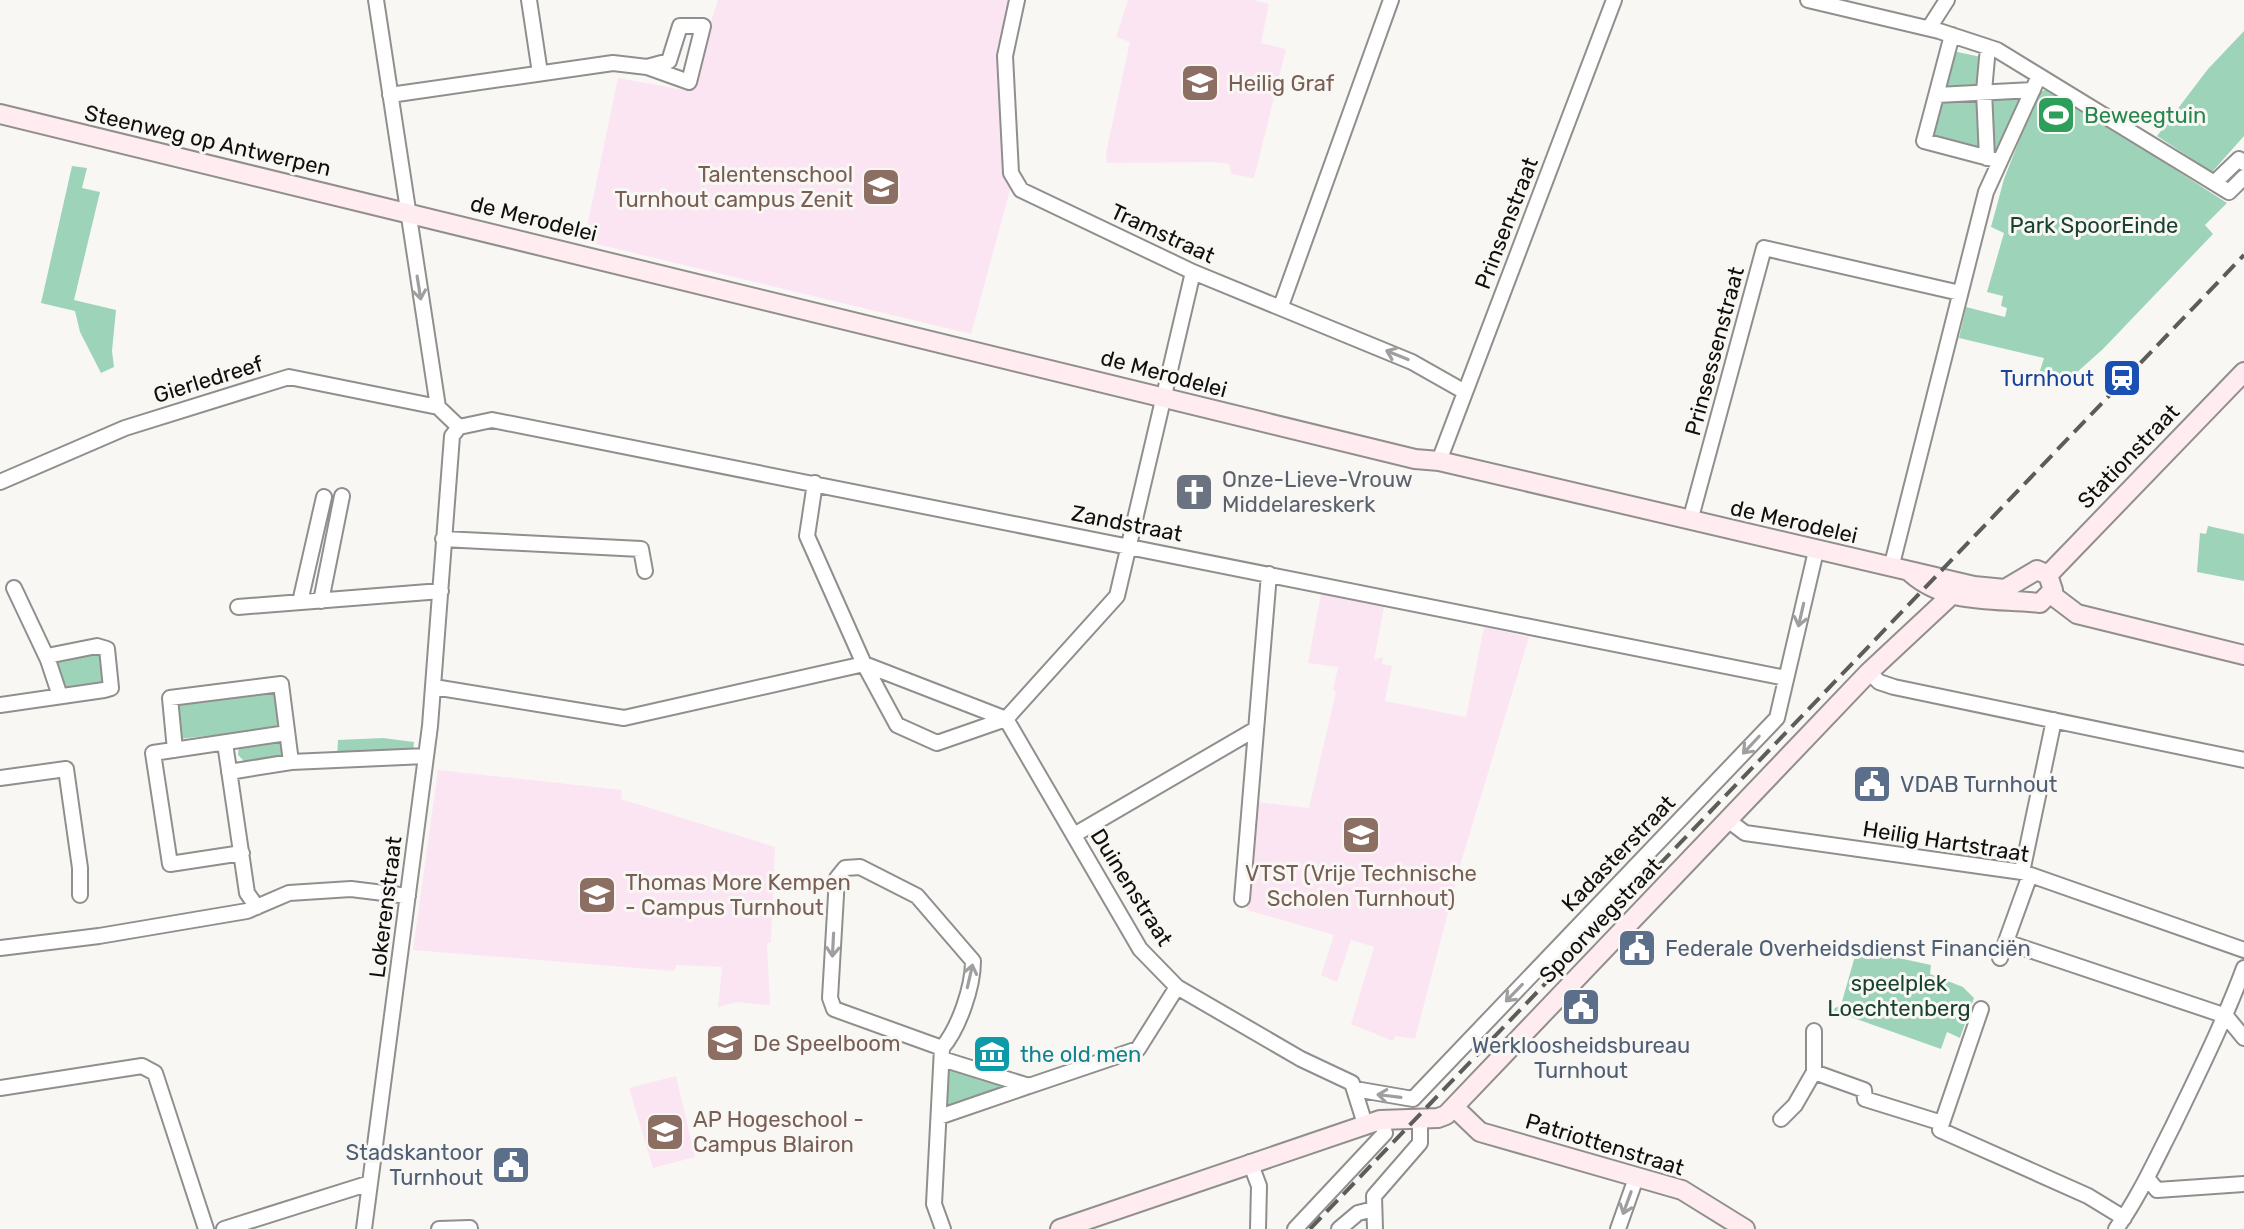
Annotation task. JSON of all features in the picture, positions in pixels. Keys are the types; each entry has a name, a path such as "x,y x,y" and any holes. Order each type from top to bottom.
{"street":[{"path":"376,0 436,400 459,427"},
{"path":"529,0 540,73"},
{"name":"Tramstraat","path":"1017,0 1005,56 1011,173 1015,182 1028,194 1193,272 1412,362 1465,392"},
{"path":"1281,306 1391,0"},
{"name":"Prinsenstraat","path":"1439,461 1614,0"},
{"path":"1808,0 1929,28 1988,47 2036,83 2068,94 2229,192 2244,177"},
{"path":"1929,28 1947,0"},
{"path":"390,95 613,63 647,67 689,82 703,26 680,26 669,61 647,67"},
{"path":"1952,35 1924,141 1994,160"},
{"path":"1988,47 1984,91 1994,160"},
{"path":"1937,95 2036,83"},
{"path":"1891,568 1994,160 2036,83"},
{"name":"Steenweg op Antwerpen","path":"0,114 406,211"},
{"path":"2214,183 2239,159 2244,163"},
{"name":"de Merodelei","path":"406,211 1415,459 1439,461 1891,568 1961,592 2006,603 2026,599 2040,603 2052,595"},
{"name":"Prinsessenstraat","path":"1690,521 1764,248 1960,293"},
{"path":"815,483 807,536 864,664 897,725 937,743 1006,719 1117,596 1193,272"},
{"name":"Stationstraat","path":"2048,575 2244,372"},
{"name":"Gierledreef","path":"0,482 125,428 289,377 436,400"},
{"name":"Zandstraat","path":"459,427 492,420 1786,678"},
{"name":"Lokerenstraat","path":"364,1229 426,756 452,436 459,427"},
{"path":"321,601 342,496"},
{"path":"300,602 324,497"},
{"path":"443,539 641,549 645,571"},
{"name":"Kadasterstraat","path":"1355,1089 1413,1099 1777,718 1816,551"},
{"name":"de Merodelei","path":"1961,592 1999,590 2037,570 2048,575"},
{"path":"1242,899 1269,574"},
{"path":"2048,575 2054,584 2052,595 2077,614 2244,655"},
{"path":"2024,576 2021,588 2026,599"},
{"path":"14,588 48,660 60,696"},
{"path":"238,607 441,591"},
{"name":"Spoorwegstraat","path":"1060,1229 1373,1122 1438,1118 1454,1107 1869,672 1912,631 1961,592"},
{"path":"0,705 111,688 110,654 97,646 59,652 48,660"},
{"path":"434,687 624,718 864,664 1006,719"},
{"path":"1869,672 1894,687 2244,760"},
{"path":"175,750 170,698 281,684 291,762"},
{"name":"Duinenstraat","path":"1006,719 1140,949 1177,987 1292,1054 1352,1083 1355,1089"},
{"path":"2000,958 2026,874 2054,720"},
{"path":"1074,835 1254,730"},
{"path":"242,853 170,864 153,753 287,733"},
{"path":"225,743 247,893 257,907"},
{"path":"229,772 291,762 426,756"},
{"path":"0,778 66,769 80,868 80,895"},
{"name":"Heilig Hartstraat","path":"1729,821 1745,833 2026,874 2244,950"},
{"path":"943,1229 934,1204 942,1053 973,974 973,961 917,896 860,867 845,868 837,878 830,998 834,1009 942,1053 1029,1086"},
{"path":"0,948 173,925 257,907 289,893 351,889 408,896"},
{"path":"2006,942 2226,1016 2244,1038"},
{"path":"1981,1009 1940,1130 2088,1196 2120,1224 2147,1178 2226,1016 2244,968"},
{"path":"939,1117 1138,1049 1177,987"},
{"path":"1781,1119 1795,1105 1814,1072 1814,1031"},
{"path":"0,1088 142,1066 150,1068 155,1073 206,1229"},
{"path":"1814,1072 1864,1090 1865,1099 1942,1123"},
{"path":"1295,1229 1369,1154 1385,1133 1373,1122 1355,1089"},
{"name":"Patriottenstraat","path":"1454,1107 1480,1132 1682,1190 1745,1229"},
{"path":"1375,1229 1374,1209 1378,1188 1420,1143 1420,1117"},
{"path":"1250,1162 1259,1186 1258,1229"},
{"path":"1618,1229 1636,1178"},
{"path":"2147,1178 2157,1190 2244,1184"},
{"path":"224,1229 370,1183"},
{"path":"1339,1229 1358,1213 1374,1209"},
{"path":"439,1229 470,1228"}],"shaded area":[{"name":"Talentenschool Turnhout campus Zenit","path":"718,0 1009,0 1000,56 1010,190 971,334 584,241 618,78 689,91"},
{"name":"Heilig Graf","path":"1128,0 1253,0 1269,4 1261,43 1286,49 1254,178 1231,174 1229,164 1213,162 1107,163 1106,153 1130,42 1116,37"},
{"name":"VTST (Vrije Technische Scholen Turnhout)","path":"1321,594 1384,607 1374,660 1383,657 1382,664 1392,666 1385,701 1466,717 1484,627 1529,637 1462,859 1415,1039 1395,1036 1393,1041 1351,1024 1374,947 1351,940 1337,982 1321,975 1334,935 1247,910 1257,802 1309,808 1336,692 1333,690 1338,667 1308,663"},
{"name":"Thomas More Kempen - Campus Turnhout","path":"438,770 622,790 621,799 775,847 771,942 767,943 770,1005 737,1002 718,1007 722,967 676,965 675,971 413,950"},
{"name":"AP Hogeschool - Campus Blairon","path":"676,1076 695,1157 653,1168 629,1088"}],"green space":[{"path":"2244,31 2244,136 2212,172 2157,136 2208,69"},
{"path":"1953,51 1981,57 1977,85 1943,92"},
{"name":"Park SpoorEinde","path":"2049,88 2227,203 2205,225 2213,234 2103,349 2066,382 2039,374 2044,358 1959,338 1966,307 2005,317 2007,308 2001,306 2003,296 1987,292 2004,233 1991,227 2004,179 2038,93"},
{"path":"2024,95 1997,156 1990,154 1992,98"},
{"path":"1979,97 1983,152 1930,137 1941,98"},
{"path":"72,166 87,168 82,188 100,192 74,300 116,310 112,351 114,367 101,373 80,332 75,311 41,303"},
{"path":"2208,526 2244,534 2244,581 2197,572 2200,533 2206,534"},
{"path":"97,646 113,686 60,696 52,655"},
{"path":"270,689 275,692 281,719 279,728 179,739 178,703"},
{"path":"383,738 414,742 413,754 337,758 338,740"},
{"path":"282,741 284,752 278,759 246,763 238,755 239,745"},
{"name":"speelplek Loechtenberg","path":"1857,949 1931,965 1930,974 1963,987 1974,998 1960,1038 1947,1032 1941,1049 1831,1010 1841,1005"},
{"path":"944,1063 1016,1087 941,1114"}],"railway":[{"path":"1310,1229 2244,255"}],"place":[{"name":"Heilig Graf","path":"1200,83"},
{"name":"Beweegtuin","path":"2056,115"},
{"name":"Talentenschool Turnhout campus Zenit","path":"881,187"},
{"name":"Turnhout","path":"2122,378"},
{"name":"Onze-Lieve-Vrouw Middelareskerk","path":"1194,492"},
{"name":"VDAB Turnhout","path":"1872,784"},
{"name":"VTST (Vrije Technische Scholen Turnhout)","path":"1361,835"},
{"name":"Thomas More Kempen - Campus Turnhout","path":"597,895"},
{"name":"Federale Overheidsdienst Financiën","path":"1637,948"},
{"name":"Werkloosheidsbureau Turnhout","path":"1581,1007"},
{"name":"De Speelboom","path":"725,1043"},
{"name":"the old men","path":"992,1054"},
{"name":"AP Hogeschool - Campus Blairon","path":"665,1132"},
{"name":"Stadskantoor Turnhout","path":"511,1165"}]}
